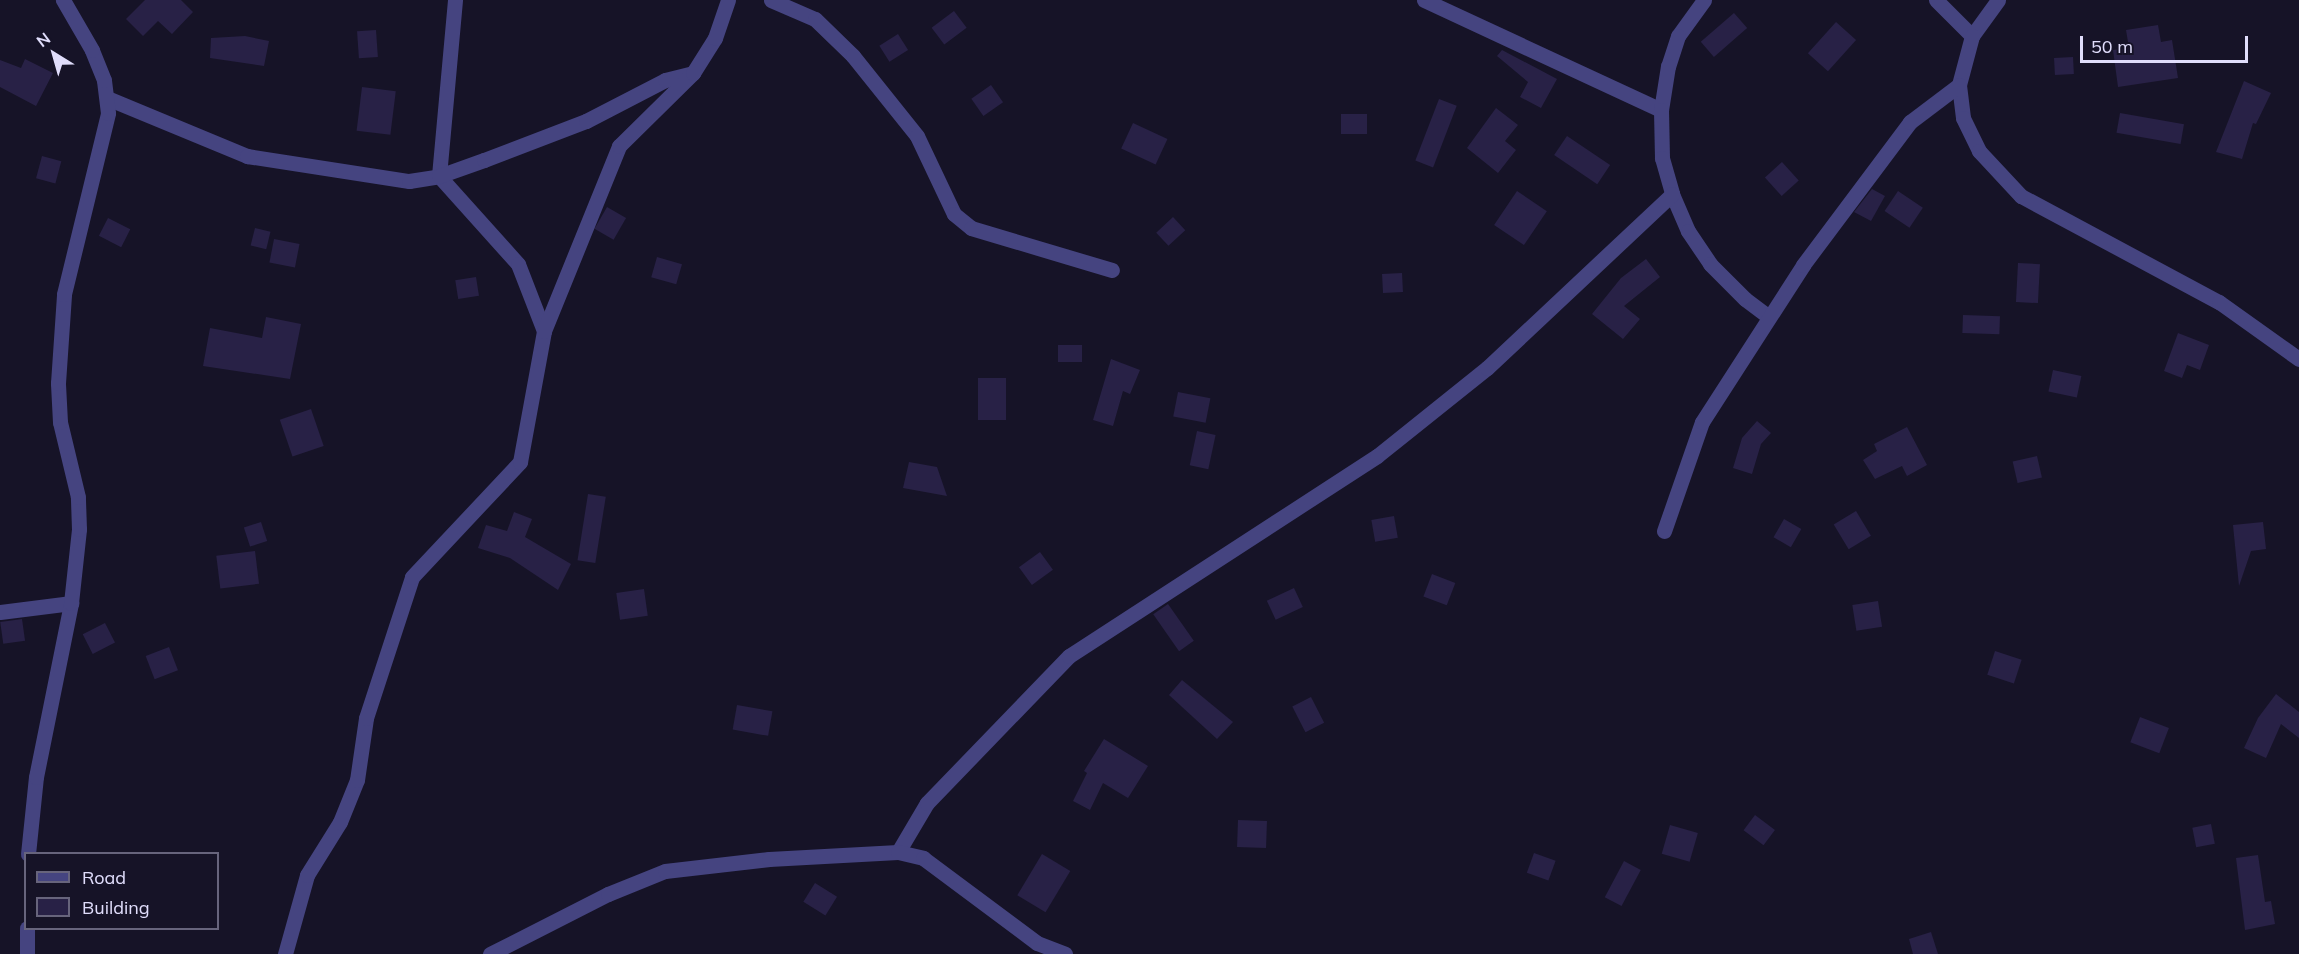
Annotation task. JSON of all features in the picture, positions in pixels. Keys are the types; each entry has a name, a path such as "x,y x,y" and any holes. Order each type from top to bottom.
{"street":[{"path":"28,852 36,777 71,603 79,508 60,422 61,331 71,255 100,156 108,113 107,98 93,50 63,0"},
{"path":"455,0 439,176 518,264 544,331"},
{"path":"285,954 307,875 340,822 357,780 366,718 412,577 520,462 544,331 618,146 693,73 715,38 728,0"},
{"path":"771,0 815,19 853,56 917,136 954,214 971,228 1112,270"},
{"path":"1424,0 1661,110"},
{"path":"1936,0 1972,36"},
{"path":"1998,0 1972,36 1959,85 1963,118 1978,151 2021,196 2219,302 2299,359"},
{"path":"1700,2 1678,36 1668,66 1661,110 1662,158 1672,194 1688,231 1710,264 1745,299 1769,317"},
{"path":"107,98 247,156 408,181 439,176 586,121 665,80 693,73"},
{"path":"1664,531 1702,422 1769,317 1890,146 1936,99 1959,85"},
{"path":"898,852 927,802 1068,656 1377,456 1487,368 1672,194"},
{"path":"0,612 71,603"},
{"path":"490,954 608,894 664,871 770,859 898,852 923,858 1037,943 1065,954"},
{"path":"27,930 27,954"}],"building":[{"path":"145,0 181,0 193,12 172,34 158,21 143,36 126,19"},
{"path":"954,11 967,28 944,45 932,28"},
{"path":"1734,13 1747,28 1714,57 1701,42"},
{"path":"1836,22 1856,40 1828,71 1808,53"},
{"path":"2158,25 2161,42 2172,40 2178,78 2118,87 2113,50 2129,48 2126,30"},
{"path":"376,30 378,57 359,58 357,31"},
{"path":"898,34 908,50 889,62 879,46"},
{"path":"245,36 269,41 264,66 210,58 211,38"},
{"path":"1502,50 1557,79 1541,108 1520,97 1528,82 1497,56"},
{"path":"2073,57 2074,74 2055,75 2054,58"},
{"path":"25,59 53,73 36,106 0,87 0,60 21,68"},
{"path":"2244,81 2271,93 2256,124 2253,123 2242,159 2216,152"},
{"path":"991,85 1003,102 983,116 971,99"},
{"path":"362,87 396,91 390,135 357,131"},
{"path":"1439,99 1457,106 1433,167 1415,161"},
{"path":"1496,108 1518,125 1505,141 1516,150 1498,173 1467,148"},
{"path":"2120,113 2184,124 2181,144 2117,133"},
{"path":"1341,114 1367,114 1367,134 1341,134"},
{"path":"1133,123 1167,139 1156,164 1121,148"},
{"path":"1567,136 1610,165 1597,184 1554,155"},
{"path":"42,156 61,161 55,183 36,178"},
{"path":"1782,162 1799,181 1782,196 1765,177"},
{"path":"1872,189 1885,196 1871,221 1854,212"},
{"path":"1517,191 1547,211 1524,245 1494,225"},
{"path":"1898,191 1923,208 1909,228 1885,211"},
{"path":"607,207 626,218 614,240 594,229"},
{"path":"1173,217 1185,230 1168,246 1156,233"},
{"path":"108,218 130,229 121,247 99,236"},
{"path":"255,228 271,232 266,249 251,245"},
{"path":"274,239 300,244 295,268 269,263"},
{"path":"657,257 682,264 676,284 651,277"},
{"path":"1646,259 1660,277 1624,306 1640,319 1623,339 1592,314 1621,278"},
{"path":"2018,263 2040,264 2038,303 2016,302"},
{"path":"1402,273 1403,292 1383,293 1382,274"},
{"path":"476,277 479,296 458,299 455,280"},
{"path":"1963,315 2000,316 1999,334 1962,333"},
{"path":"266,317 301,324 290,379 203,366 210,328 262,338"},
{"path":"2178,333 2209,345 2200,370 2187,365 2182,378 2164,371"},
{"path":"1058,345 1082,345 1082,362 1058,362"},
{"path":"1111,359 1140,370 1130,394 1123,391 1113,426 1093,420"},
{"path":"2053,370 2081,376 2077,398 2048,392"},
{"path":"978,378 1006,378 1006,420 978,420"},
{"path":"1178,392 1210,398 1206,423 1173,417"},
{"path":"311,409 324,446 292,457 280,420"},
{"path":"1757,421 1771,433 1761,444 1752,474 1733,468 1742,438"},
{"path":"1907,427 1927,465 1907,476 1902,466 1875,479 1863,460 1877,451 1874,444"},
{"path":"1197,431 1216,435 1208,469 1190,465"},
{"path":"2037,456 2042,477 2018,483 2013,462"},
{"path":"909,462 937,467 947,496 903,488"},
{"path":"588,494 606,497 595,563 578,560"},
{"path":"1856,511 1871,536 1849,549 1834,524"},
{"path":"514,512 532,519 525,537 571,564 558,590 510,558 478,548 486,525 507,531"},
{"path":"1394,516 1398,538 1375,542 1371,520"},
{"path":"1784,519 1801,529 1791,547 1774,537"},
{"path":"261,522 267,541 250,547 244,528"},
{"path":"2263,522 2266,549 2251,551 2239,586 2233,525"},
{"path":"255,551 259,584 220,589 216,556"},
{"path":"1040,552 1053,570 1032,585 1019,567"},
{"path":"1432,574 1455,583 1447,605 1423,596"},
{"path":"1294,588 1303,607 1276,620 1267,601"},
{"path":"644,589 648,616 620,620 616,593"},
{"path":"1878,601 1882,627 1856,631 1852,605"},
{"path":"1168,604 1194,641 1179,651 1153,614"},
{"path":"22,619 25,641 3,644 0,622"},
{"path":"105,623 115,643 93,654 83,634"},
{"path":"169,647 178,670 155,679 146,656"},
{"path":"1995,651 2022,660 2014,683 1987,675"},
{"path":"1182,680 1233,722 1217,739 1169,695"},
{"path":"2276,694 2299,712 2299,738 2281,724 2266,758 2244,748 2258,718"},
{"path":"1311,697 1324,723 1305,732 1292,707"},
{"path":"737,705 772,711 768,736 733,730"},
{"path":"2140,717 2169,728 2159,753 2130,742"},
{"path":"1104,739 1148,766 1128,798 1103,783 1090,810 1073,801 1087,773 1084,771"},
{"path":"1755,815 1775,830 1764,845 1744,830"},
{"path":"1238,820 1267,821 1266,848 1237,847"},
{"path":"2211,824 2215,844 2196,847 2192,828"},
{"path":"1670,825 1698,833 1690,862 1662,854"},
{"path":"1534,853 1556,861 1548,881 1527,873"},
{"path":"1042,854 1070,871 1046,912 1017,895"},
{"path":"2258,855 2265,902 2271,901 2275,924 2245,930 2236,858"},
{"path":"1624,861 1641,870 1622,906 1605,897"},
{"path":"815,883 837,897 825,915 803,902"},
{"path":"1931,932 1938,954 1913,954 1909,939"}]}
